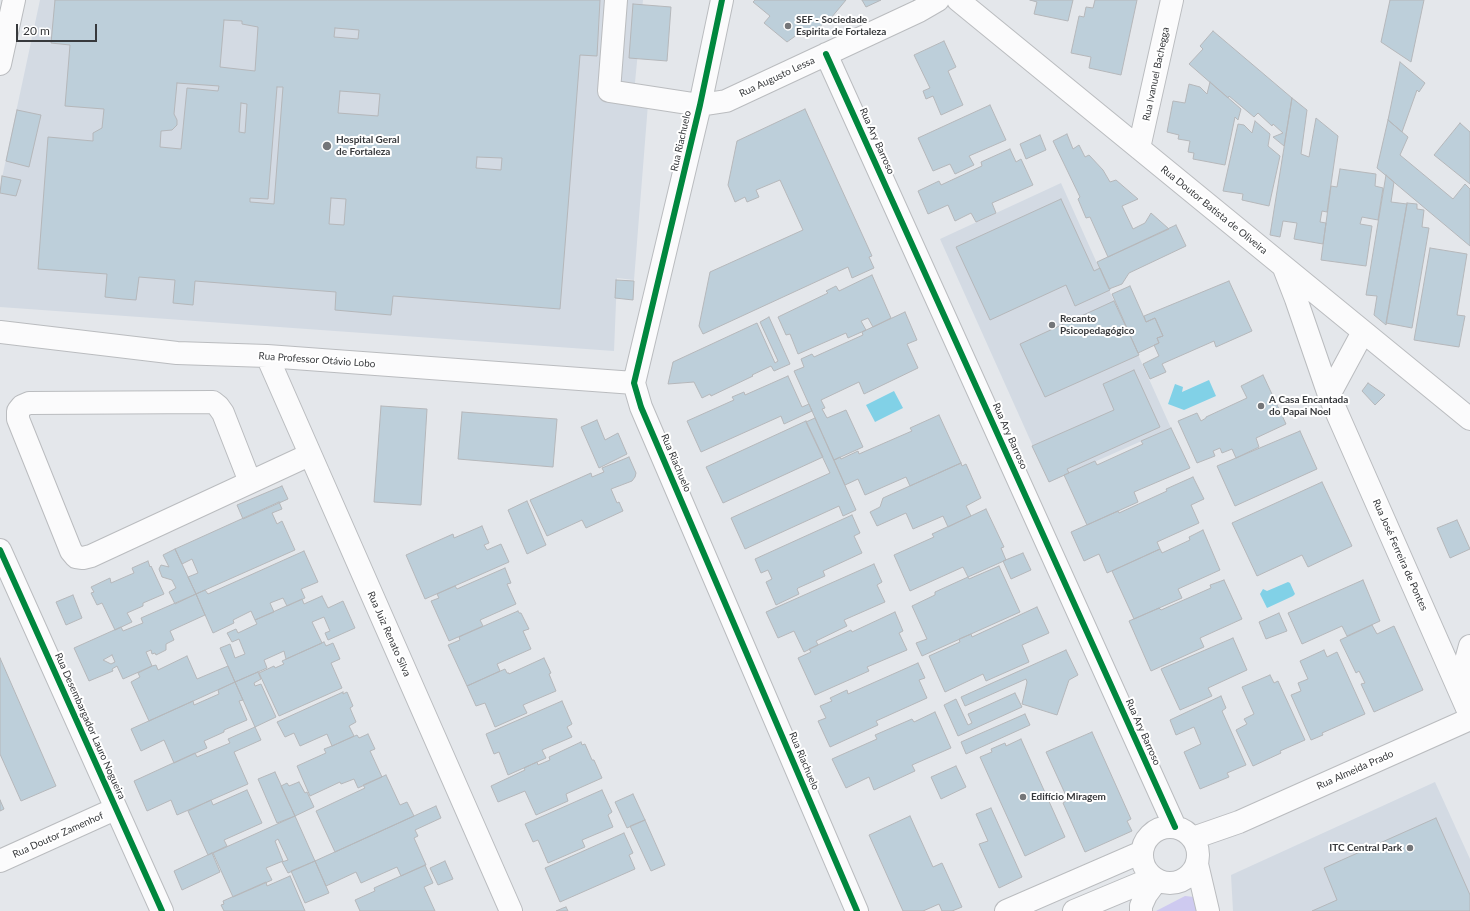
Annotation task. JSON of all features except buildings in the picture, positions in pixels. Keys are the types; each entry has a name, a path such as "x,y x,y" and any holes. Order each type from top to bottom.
{"street":[{"path":"0,64 14,0"},
{"name":"Rua Augusto Lessa","path":"616,0 609,90 700,105 726,101 919,12 938,0"},
{"name":"Rua Riachuelo","path":"722,0 700,105 634,383 644,414 857,911"},
{"name":"Rua Doutor Batista de Oliveira","path":"958,0 1470,419"},
{"name":"Rua Ivanuel Bachegga","path":"1139,148 1172,0"},
{"name":"Rua Ary Barroso","path":"826,54 1191,846 1208,911"},
{"name":"Rua José Ferreira de Pontes","path":"1282,265 1296,299 1329,395 1470,715"},
{"name":"Rua Professor Otávio Lobo","path":"0,332 177,353 267,356 634,383"},
{"path":"1329,395 1363,332"},
{"name":"Rua Juiz Renato Silva","path":"267,356 511,911"},
{"path":"250,482 223,413 213,402 29,403 22,406 18,411 18,419 71,551 76,557 82,558 91,556 310,455"},
{"name":"Rua Desembargador Lauro Nogueira","path":"0,550 162,911"},
{"path":"1458,686 1470,646"},
{"name":"Rua Almeida Prado","path":"1191,846 1239,822 1470,718"},
{"name":"Rua Doutor Zamenhof","path":"0,861 115,809"},
{"path":"1166,827 1191,846 1194,871 1181,881 1165,883 1155,879 1144,866 1142,852 1144,843 1150,835 1157,830 1166,827"},
{"path":"1006,911 1142,852"},
{"path":"1078,911 1155,879"},
{"path":"1141,911 1141,906 1155,879"}],"shaded area":[{"name":"Hospital Geral de Fortaleza","path":"40,0 643,0 633,103 648,104 634,280 617,278 614,351 0,307 0,187"},
{"name":"Recanto Psicopedagógico","path":"1061,183 1171,428 1049,482 940,239"},
{"path":"1435,782 1470,859 1470,911 1233,911 1231,875"},
{"path":"1185,896 1194,897 1202,911 1156,911"}],"water":[{"path":"1209,380 1216,396 1184,410 1168,404 1175,384 1183,387 1182,392"},
{"path":"894,391 903,408 875,422 866,405"},
{"path":"1288,582 1290,583 1295,594 1267,608 1260,594 1263,589 1267,591"}],"cycle path":[{"path":"722,0 700,105 634,383 641,407 857,911"},
{"path":"826,54 1175,827"},
{"path":"0,550 162,911"}],"place":[{"name":"SEF - Sociedade Espirita de Fortaleza","path":"788,26"},
{"name":"Hospital Geral de Fortaleza","path":"327,146"},
{"name":"Recanto Psicopedagógico","path":"1052,325"},
{"name":"A Casa Encantada do Papai Noel","path":"1261,406"},
{"name":"Edifício Miragem","path":"1023,797"},
{"name":"ITC Central Park","path":"1410,848"}]}
